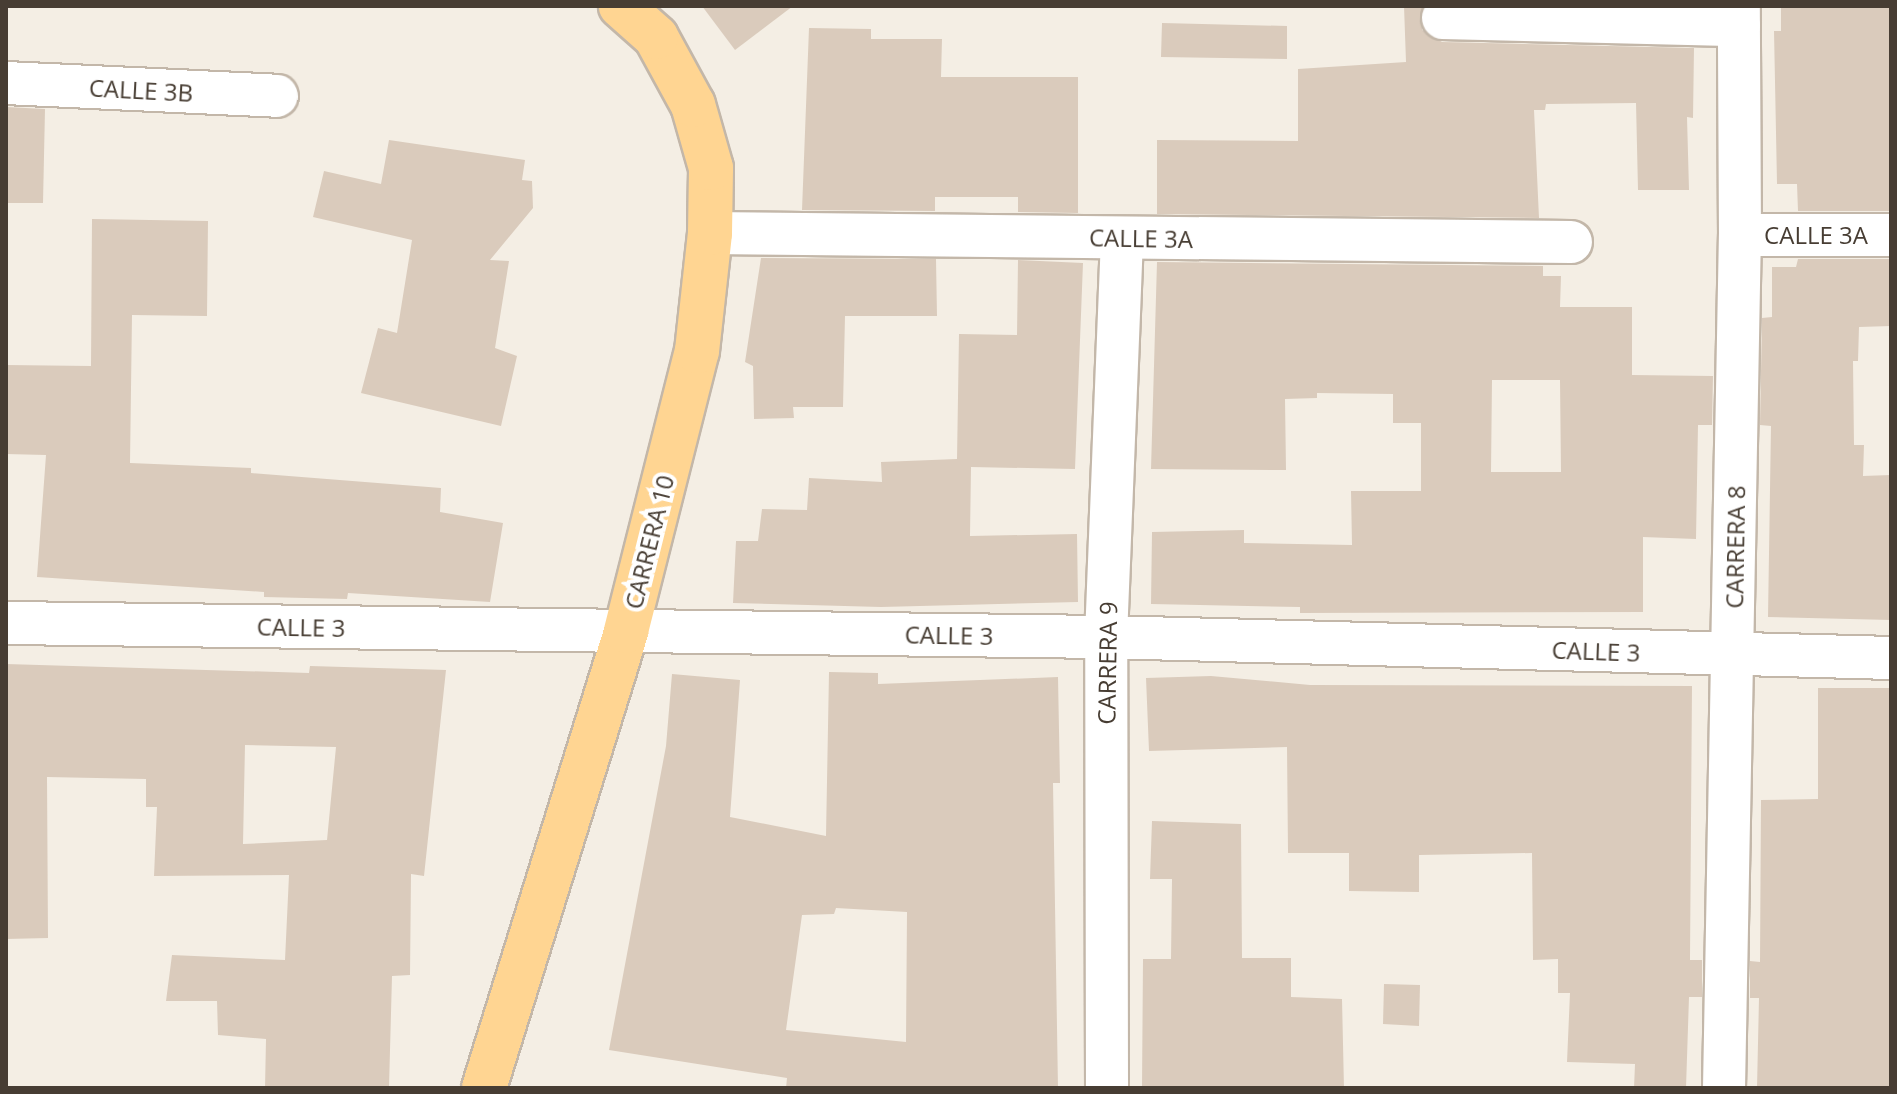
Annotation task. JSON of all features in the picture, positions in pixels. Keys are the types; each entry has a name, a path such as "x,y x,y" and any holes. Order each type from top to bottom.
{"main road":[{"name":"CARRERA 10","path":"484,1088 626,631 697,351 710,233 711,168 693,105 656,37 621,6"}],"street":[{"path":"1443,18 1739,16"},
{"name":"CARRERA 8","path":"1724,1088 1740,235 1739,16"},
{"name":"CALLE 3B","path":"6,83 277,96"},
{"name":"CALLE 3A","path":"710,233 1571,242"},
{"name":"CALLE 3A","path":"1740,235 1891,235"},
{"name":"CARRERA 9","path":"1107,1088 1106,637 1122,238"},
{"name":"CALLE 3","path":"6,623 1106,637 1891,658"}],"building":[{"path":"702,6 793,6 735,50"},
{"path":"1404,6 1422,6 1422,30 1442,42 1694,48 1693,118 1687,117 1689,190 1638,190 1636,103 1546,104 1545,110 1534,110 1539,218 1157,214 1157,140 1298,141 1298,69 1406,62"},
{"path":"1781,6 1891,6 1891,211 1798,211 1797,184 1777,184 1774,31 1781,31"},
{"path":"1162,23 1287,26 1287,59 1161,57"},
{"path":"809,28 871,29 871,39 942,39 941,77 1078,77 1078,213 1018,212 1018,197 935,197 935,211 802,210"},
{"path":"6,107 45,109 43,203 6,203"},
{"path":"389,140 525,160 522,180 532,181 533,208 490,260 509,261 495,348 517,356 501,426 361,393 378,328 397,333 412,240 313,217 324,171 381,184"},
{"path":"92,219 208,221 207,316 132,315 130,463 251,468 251,473 441,488 440,512 503,523 490,602 348,593 347,599 264,597 264,592 37,577 46,455 6,454 6,365 91,366"},
{"path":"761,258 936,259 937,316 845,316 843,407 793,407 794,418 754,419 753,366 745,362"},
{"path":"1798,259 1890,259 1891,326 1859,327 1858,361 1853,361 1854,445 1864,445 1863,476 1891,475 1891,620 1768,617 1771,426 1760,425 1762,318 1772,317 1772,267 1796,267"},
{"path":"1018,260 1083,263 1075,469 971,467 970,536 1077,534 1078,602 881,607 733,603 736,541 758,541 762,509 807,510 809,478 882,482 881,462 957,459 959,334 1017,335"},
{"path":"1157,262 1543,266 1543,276 1561,276 1560,307 1632,307 1632,375 1713,376 1712,425 1698,425 1696,539 1643,537 1643,612 1300,613 1300,607 1151,604 1152,532 1244,530 1244,543 1352,545 1351,491 1421,491 1421,423 1393,423 1393,394 1317,393 1317,398 1285,399 1286,470 1151,469","holes":["1492,380 1560,380 1561,472 1491,472"]},
{"path":"6,664 309,673 310,666 446,670 424,876 411,874 410,975 392,976 389,1088 265,1088 266,1039 218,1035 217,1001 166,1001 172,955 285,960 289,875 154,876 157,807 146,807 146,779 47,777 48,938 6,939","holes":["245,745 336,747 327,840 243,844"]},
{"path":"829,672 878,673 878,684 1058,677 1060,783 1053,783 1058,1088 786,1088 787,1078 609,1050 666,746 672,674 740,680 730,817 826,836","holes":["836,908 907,912 906,1042 786,1030 802,915 834,914"]},
{"path":"1211,676 1310,685 1692,686 1690,960 1702,960 1702,997 1689,997 1686,1088 1634,1088 1635,1064 1567,1062 1570,993 1558,993 1558,959 1533,960 1532,853 1419,855 1419,892 1349,891 1349,853 1288,853 1287,747 1149,751 1146,678"},
{"path":"1818,688 1891,688 1891,1088 1757,1088 1759,998 1750,998 1750,961 1760,962 1761,800 1818,799"},
{"path":"1152,821 1241,824 1242,958 1291,958 1291,997 1342,999 1344,1088 1142,1088 1143,959 1171,959 1172,879 1150,879"},
{"path":"1384,984 1420,985 1419,1026 1383,1024"}]}
